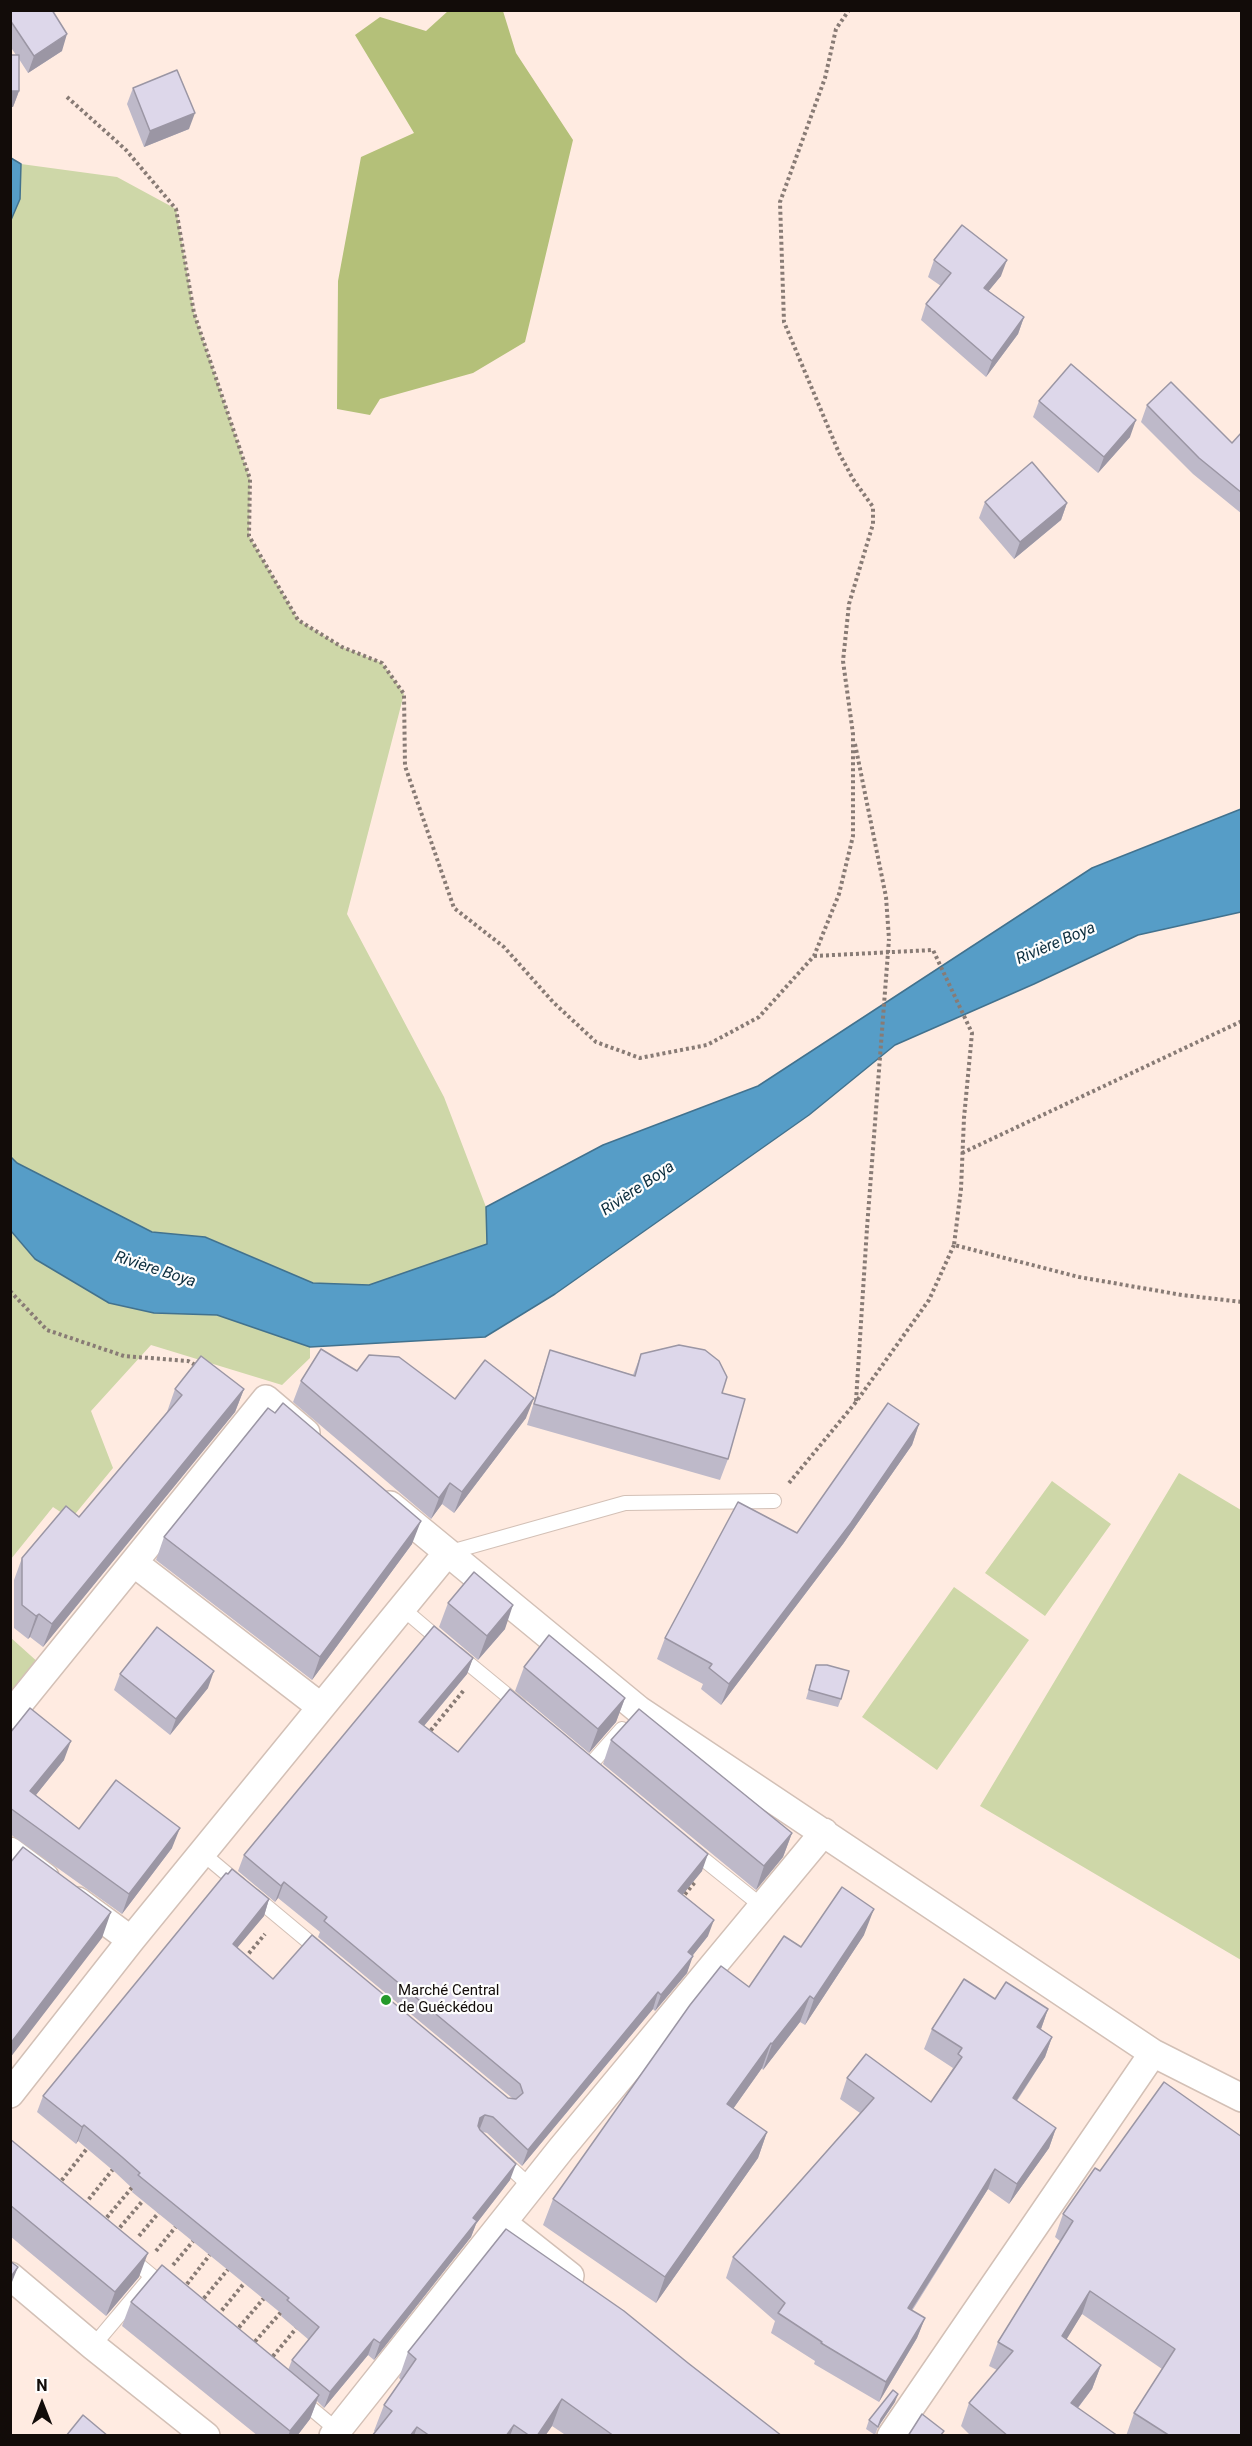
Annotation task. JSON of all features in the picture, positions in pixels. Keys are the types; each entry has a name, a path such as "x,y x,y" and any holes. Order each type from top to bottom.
{"street":[{"path":"10,1715 266,1399 329,1453"},
{"path":"375,1492 639,1710 1153,2053 1242,2098"},
{"path":"10,2094 130,1940 447,1553"},
{"path":"134,1563 321,1707"},
{"path":"335,2433 531,2187 824,1832"},
{"path":"10,1851 130,1940"},
{"path":"891,2436 1153,2053"},
{"path":"503,2223 586,2289"},
{"path":"10,2276 206,2436"}],"lane":[{"path":"447,1553 625,1503 774,1501"},
{"path":"402,1608 532,1717"},
{"path":"590,1765 639,1710"},
{"path":"684,1844 763,1907"},
{"path":"202,1853 329,1959"},
{"path":"489,2148 531,2187"},
{"path":"96,2229 194,2311"},
{"path":"93,2346 151,2275"},
{"path":"263,2368 335,2433"}],"path":[{"path":"849,10 836,29 825,78 780,202 784,322 839,453 853,479 873,507 873,524 849,604 843,662 853,734 886,897 889,939 856,1402"},
{"path":"67,98 126,150 176,209 194,313 250,479 249,536 298,620 342,647 382,663 404,694 405,766 454,908 504,947 553,1002 596,1042 640,1058 707,1045 759,1017 814,956 839,894 853,836 853,734"},
{"path":"774,1501 856,1402 929,1300 954,1245 961,1189 972,1034 933,950 814,956"},
{"path":"962,1153 1242,1021"},
{"path":"954,1245 1079,1276 1182,1295 1242,1302"},
{"path":"10,1291 47,1330 124,1356 188,1361 198,1366"},
{"path":"679,1901 708,1865"},
{"path":"77,2213 114,2167"},
{"path":"96,2229 142,2175"},
{"path":"109,2240 147,2195"},
{"path":"125,2253 162,2208"},
{"path":"151,2275 179,2223"},
{"path":"151,2275 196,2238"},
{"path":"177,2296 219,2243"},
{"path":"194,2311 237,2259"},
{"path":"217,2316 253,2273"},
{"path":"229,2340 272,2289"},
{"path":"245,2353 288,2303"},
{"path":"263,2368 305,2318"}],"green space":[{"path":"448,11 503,11 516,53 573,140 525,342 473,373 380,399 370,415 337,409 338,281 361,157 414,133 355,35 380,17 426,31"},
{"path":"21,164 117,177 176,209 194,313 250,479 249,536 298,620 342,647 382,663 404,694 347,914 444,1097 486,1207 488,1244 369,1285 313,1283 206,1237 152,1232 17,1163 11,1157 10,220 20,199"},
{"path":"10,1231 35,1259 154,1313 217,1315 310,1347 310,1358 282,1385 151,1345 91,1411 113,1468 71,1519 53,1507 11,1559"},
{"path":"1179,1473 1241,1510 1241,1960 980,1806"},
{"path":"1052,1481 1111,1524 1045,1616 985,1573"},
{"path":"954,1587 1029,1640 937,1770 862,1717"},
{"path":"10,1637 40,1664 10,1698"}],"water":[{"path":"11,158 21,164 20,199 11,220"},
{"name":"Rivière Boya","path":"1241,809 1241,912 1138,935 895,1045 809,1115 555,1294 485,1337 310,1347 217,1315 154,1313 109,1303 35,1259 11,1231 11,1157 17,1163 152,1232 205,1237 313,1283 369,1285 487,1244 486,1207 603,1145 758,1086 1092,868"}],"building":[{"path":"14,10 52,10 67,34 34,56 10,20 10,13"},
{"path":"10,55 19,55 19,91 10,91"},
{"path":"177,70 195,113 150,131 133,88"},
{"path":"962,225 1007,260 984,288 1024,317 992,361 926,304 951,273 934,260"},
{"path":"1071,364 1136,420 1104,457 1039,401"},
{"path":"1171,382 1232,443 1242,432 1242,493 1199,458 1147,405"},
{"path":"1032,462 1067,503 1020,542 985,502"},
{"path":"679,1345 705,1350 719,1361 727,1377 722,1393 745,1399 728,1459 534,1404 550,1350 635,1376 641,1354"},
{"path":"321,1349 357,1371 369,1355 399,1357 455,1399 485,1360 534,1398 462,1492 450,1483 439,1498 301,1381"},
{"path":"201,1356 244,1389 52,1624 39,1614 36,1616 22,1605 22,1558 66,1506 79,1517 182,1395 175,1389"},
{"path":"283,1403 421,1521 320,1657 164,1537 268,1408 275,1413"},
{"path":"888,1403 919,1424 851,1523 729,1684 709,1668 712,1664 665,1638 738,1502 797,1533"},
{"path":"474,1572 513,1605 487,1636 448,1603"},
{"path":"434,1626 473,1658 419,1722 458,1752 510,1689 708,1854 678,1891 714,1920 688,1952 693,1956 661,1995 658,1992 528,2150 493,2117 485,2115 480,2118 478,2126 480,2130 516,2164 473,2218 477,2221 380,2343 374,2339 330,2392 292,2360 319,2327 287,2300 289,2298 138,2175 140,2173 84,2125 82,2127 43,2096 226,1873 228,1874 232,1869 269,1899 233,1944 273,1979 312,1935 508,2098 516,2099 523,2093 520,2084 324,1921 327,1917 284,1882 281,1886 244,1855"},
{"path":"157,1627 214,1671 176,1719 120,1674"},
{"path":"549,1635 625,1698 598,1729 524,1667"},
{"path":"816,1665 827,1665 849,1671 841,1699 809,1690"},
{"path":"30,1708 71,1741 30,1791 79,1829 116,1780 180,1828 129,1894 10,1808 10,1733"},
{"path":"639,1709 792,1833 764,1866 611,1740"},
{"path":"23,1847 111,1912 10,2044 10,1863"},
{"path":"842,1887 874,1909 814,1999 810,1996 771,2043 727,2104 767,2132 665,2277 553,2199 690,2005 721,1966 749,1987 784,1936 801,1947"},
{"path":"964,1979 995,1999 1006,1982 1048,2009 1037,2027 1052,2037 1013,2098 1056,2128 1017,2184 995,2169 908,2308 925,2318 886,2382 821,2343 778,2313 785,2303 733,2257 874,2098 847,2078 866,2054 931,2102 962,2057 958,2054 962,2048 932,2029"},
{"path":"1164,2082 1242,2137 1242,2436 1170,2436 1134,2413 1175,2349 1090,2291 1062,2336 1101,2365 1071,2403 1118,2436 1008,2436 969,2403 1013,2351 998,2342 1073,2221 1063,2214 1095,2168 1100,2171"},
{"path":"10,2139 148,2253 115,2292 10,2205"},
{"path":"506,2229 624,2311 782,2436 614,2436 562,2399 537,2436 530,2436 514,2425 506,2436 430,2436 417,2427 410,2436 372,2436 392,2411 384,2405 416,2359 408,2352"},
{"path":"10,2261 18,2267 10,2278"},
{"path":"162,2265 319,2395 290,2431 131,2302"},
{"path":"893,2390 898,2394 878,2427 869,2420"},
{"path":"922,2414 944,2431 940,2436 908,2436"},
{"path":"83,2415 108,2436 66,2436"}],"place":[{"name":"Marché Central de Guéckédou","path":"386,2000"}]}
